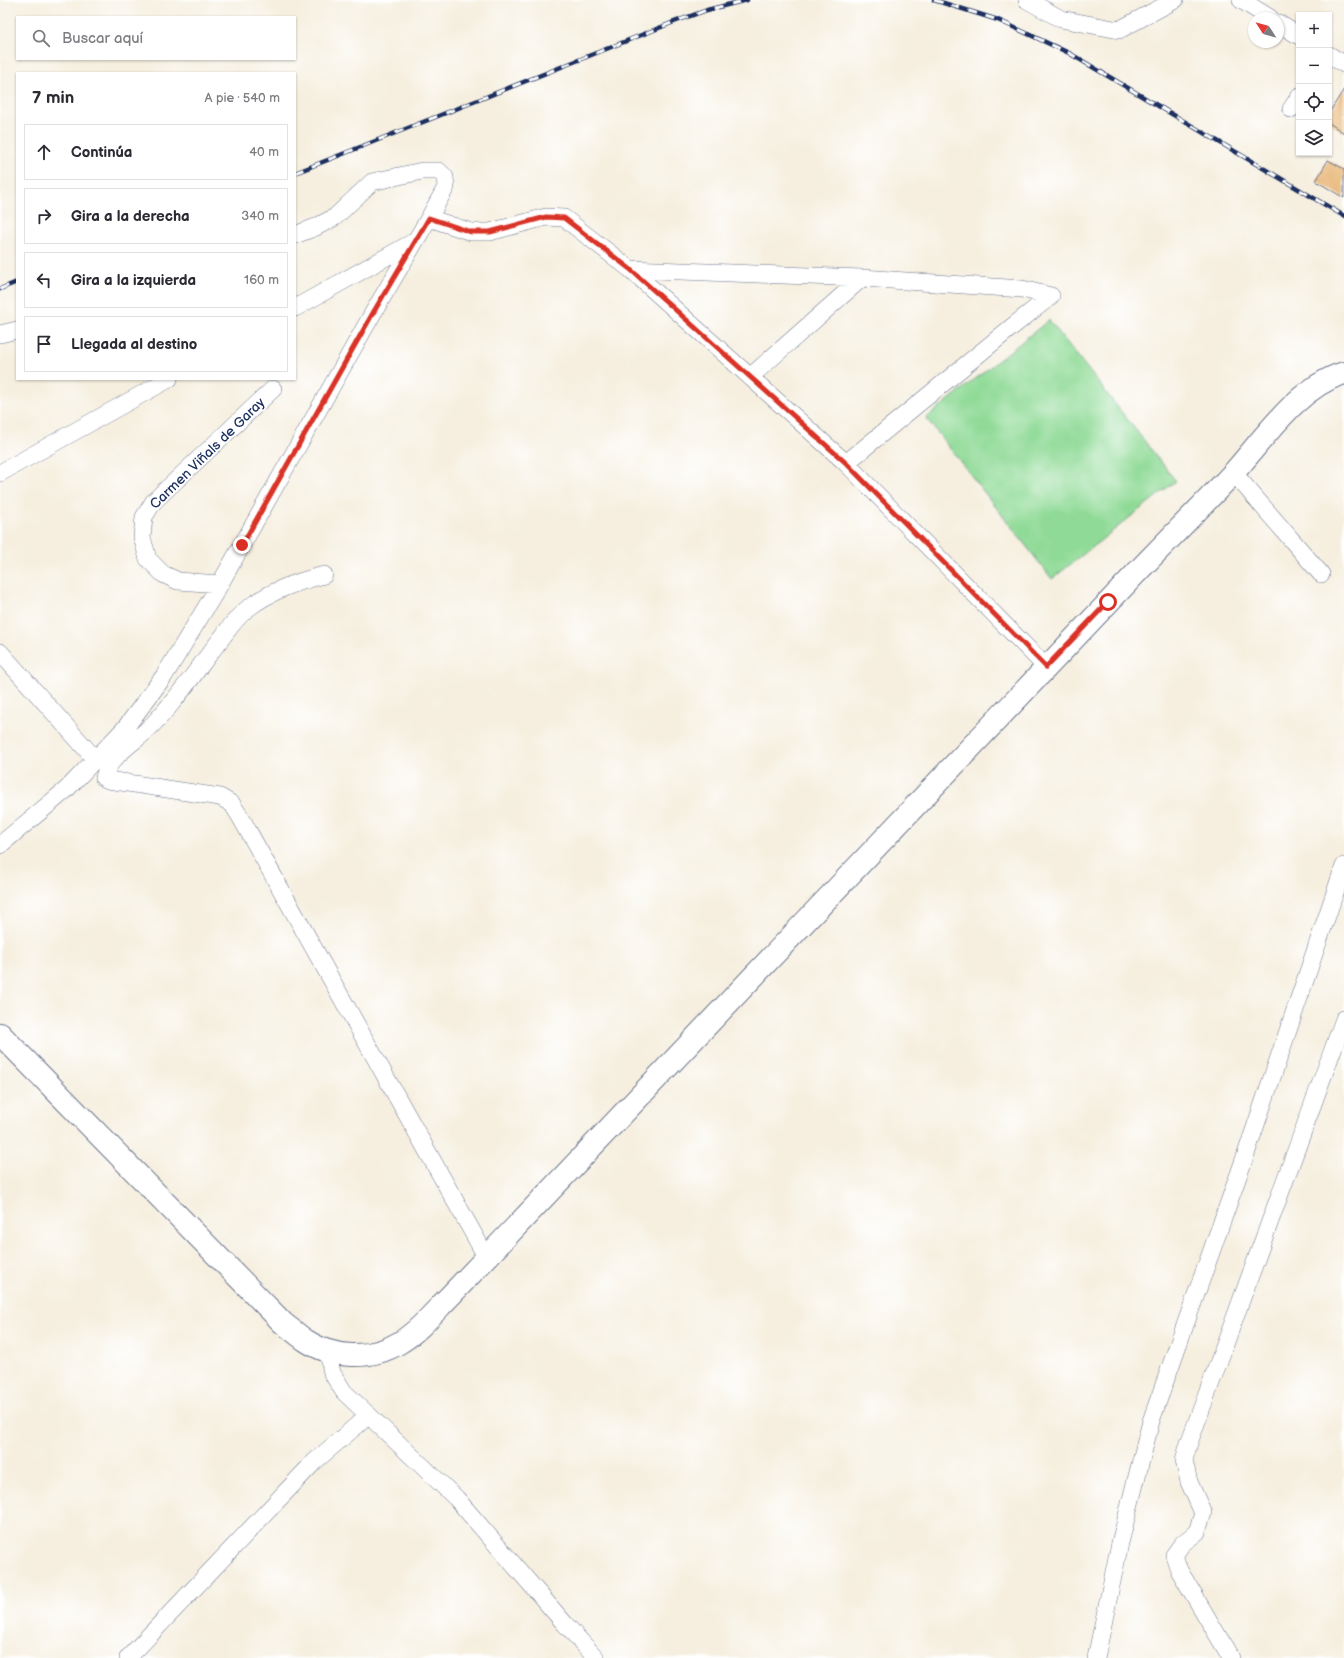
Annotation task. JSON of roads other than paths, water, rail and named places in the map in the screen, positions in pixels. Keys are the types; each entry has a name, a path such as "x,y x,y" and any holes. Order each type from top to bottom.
{"main road":[{"path":"0,1034 283,1323 306,1341 328,1352 353,1356 378,1353 399,1343 418,1328 487,1258 1046,667 1233,472 1292,406 1313,387 1330,378 1344,374"}],"street":[{"path":"1027,0 1061,19 1119,30 1175,0"},
{"path":"1240,0 1260,12"},
{"path":"1284,27 1296,34"},
{"path":"1332,57 1344,64"},
{"path":"2,839 67,789 126,727 164,676 220,584 369,320 417,240 446,187 445,177 439,171 422,171 372,182 335,217 316,227 296,234"},
{"path":"429,218 471,232 490,232 546,217 564,218 630,269 846,463 1046,667"},
{"path":"296,307 417,240"},
{"path":"630,269 862,278 1022,289 1052,296 1012,326 846,463"},
{"path":"750,377 862,278"},
{"path":"0,334 16,330"},
{"path":"0,473 167,380"},
{"name":"Carmen Viñals de Garay","path":"220,584 178,581 162,574 148,559 142,537 144,517 154,501 273,389"},
{"path":"1233,472 1321,574"},
{"path":"324,575 295,582 245,610 170,704 149,728 116,758 106,770 104,778 108,780 220,796 232,804 487,1258"},
{"path":"0,652 96,759"},
{"path":"1096,1658 1120,1543 1151,1420 1246,1154 1344,866"},
{"path":"1231,1658 1179,1570 1174,1555 1182,1544 1197,1532 1203,1513 1189,1482 1184,1460 1344,1019"},
{"path":"328,1352 332,1373 344,1392 456,1498 596,1658"},
{"path":"128,1658 314,1462 369,1415"}],"railway":[{"path":"296,173 674,22 707,10 747,0"},
{"path":"934,0 998,20 1069,53 1344,216"},
{"path":"0,289 16,282"}]}
